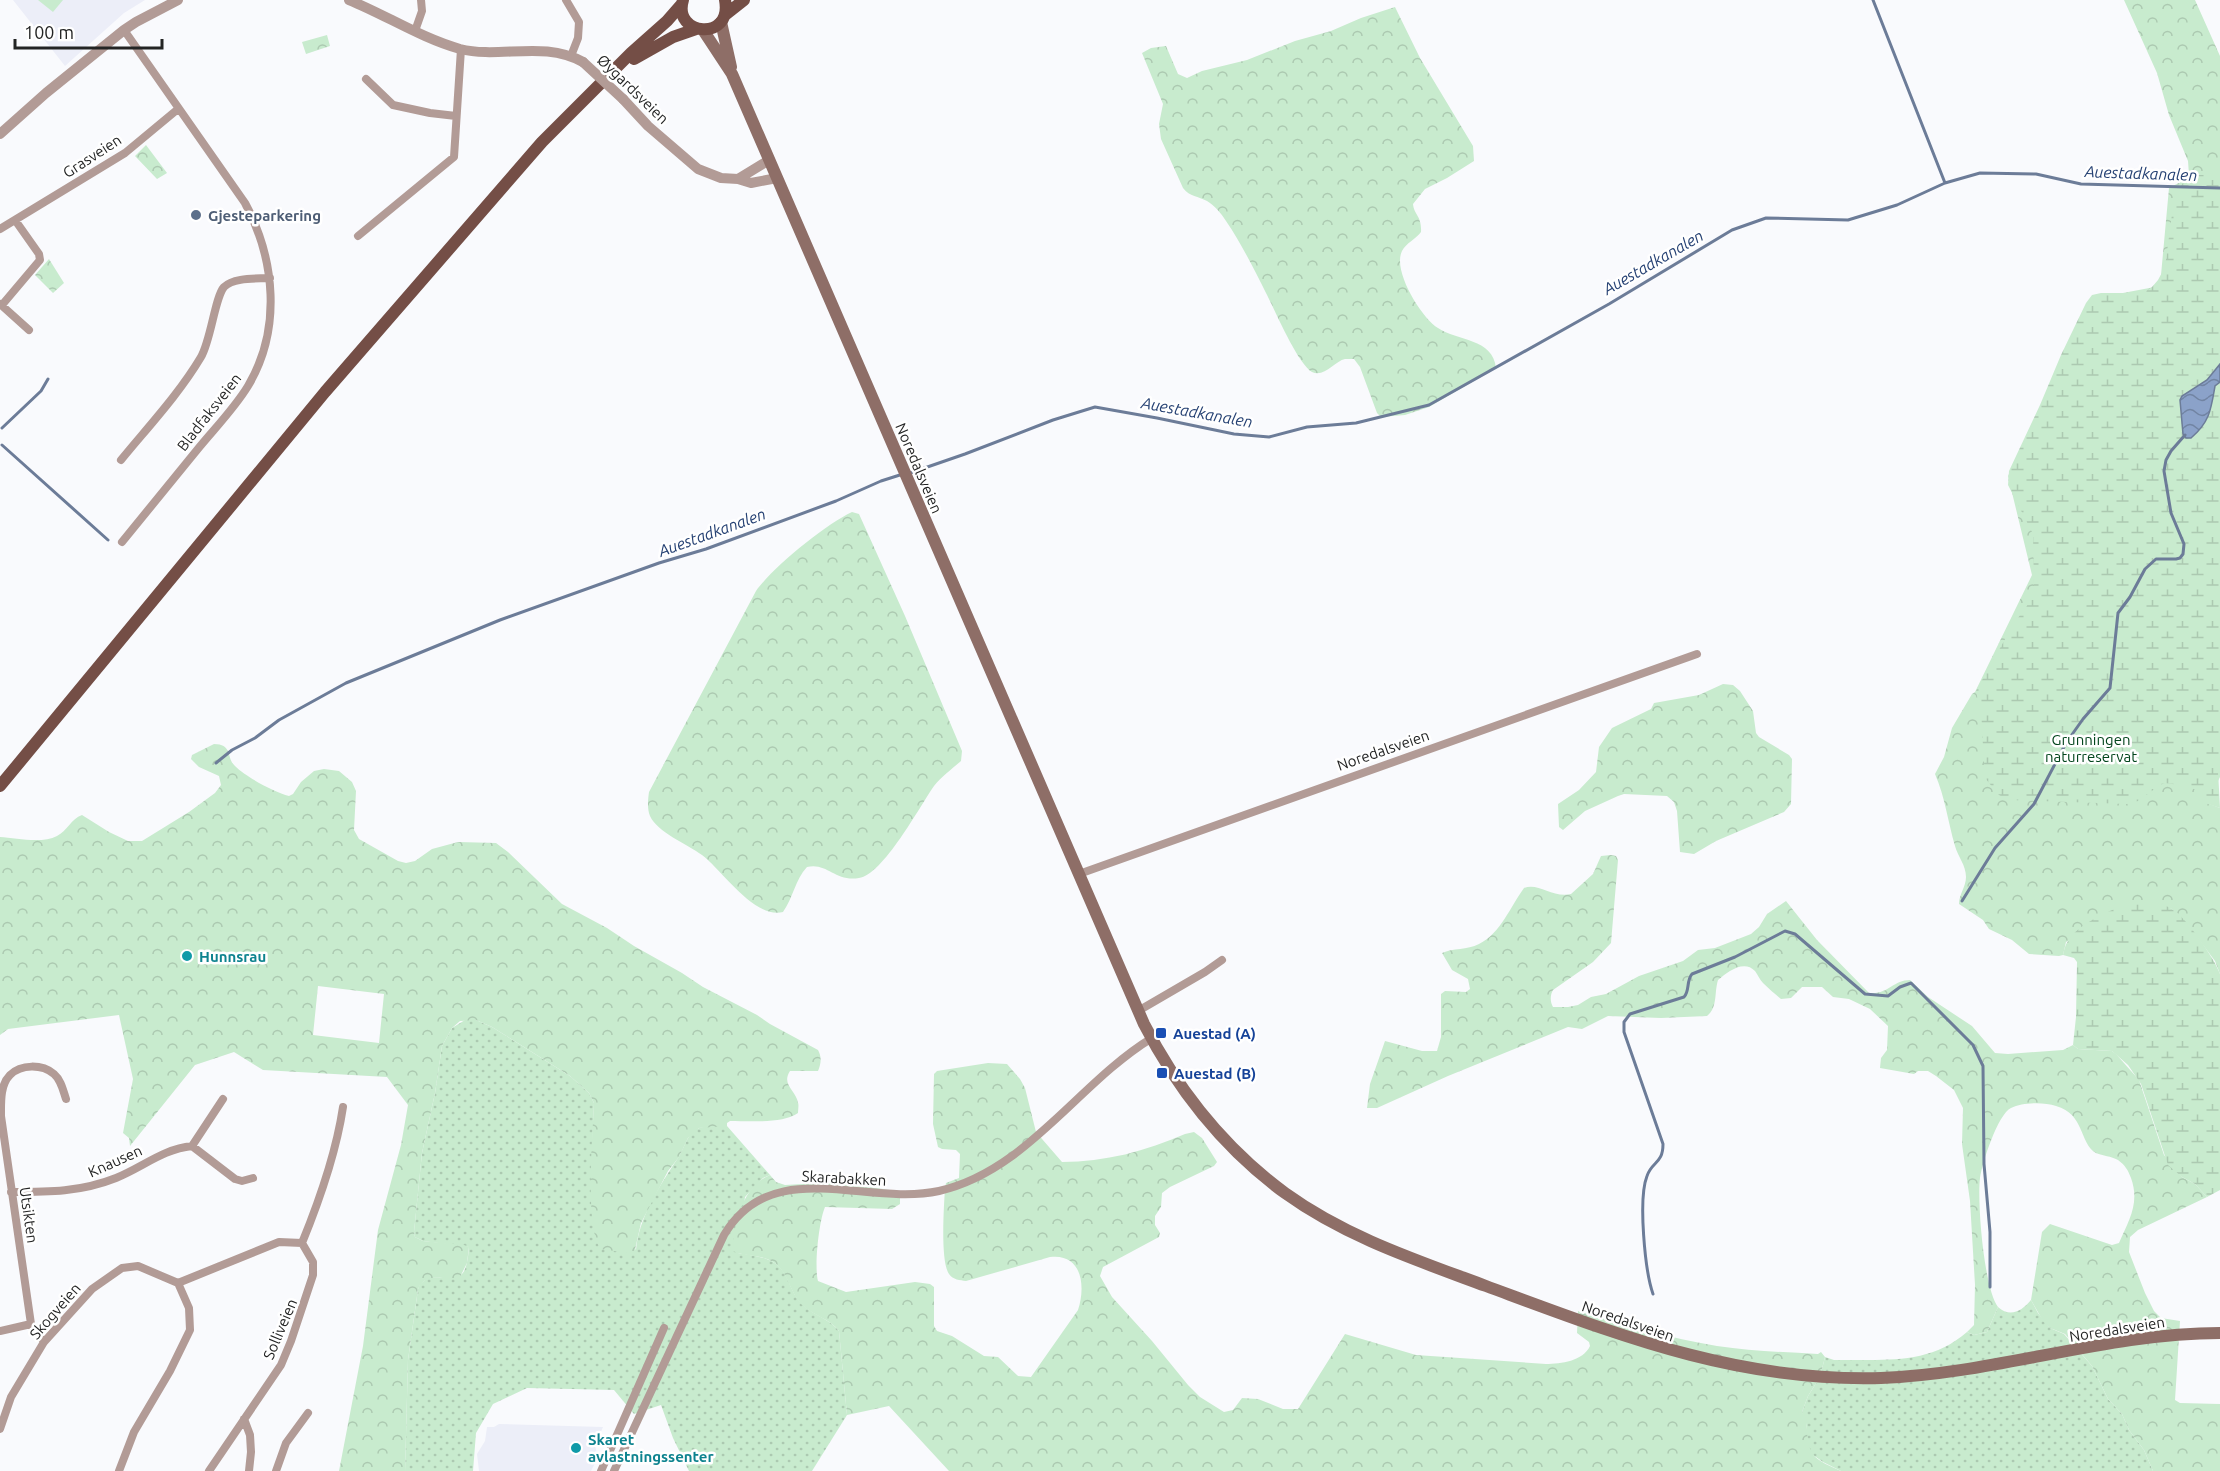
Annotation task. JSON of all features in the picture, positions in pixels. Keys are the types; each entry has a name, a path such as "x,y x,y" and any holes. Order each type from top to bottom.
{"main road":[{"path":"723,19 725,0"},
{"path":"617,69 658,44 700,29 715,27 744,0"},
{"path":"682,2 683,17 688,23 700,29"},
{"path":"0,786 118,640 325,392 542,142 632,53 668,21 682,2"},
{"name":"Noredalsveien","path":"723,19 732,74"},
{"name":"Noredalsveien","path":"700,29 732,74 1138,1011 1188,1096 1225,1141 1274,1185 1341,1228 1392,1251 1668,1351 1770,1372 1878,1378 1963,1371 2141,1339 2220,1333"}],"street":[{"path":"0,134 77,67 124,30 178,0"},
{"name":"Øygardsveien","path":"349,0 415,31 461,49 494,52 539,50 571,56 582,62 623,99 648,126 698,169 721,178 738,179 751,183 777,178"},
{"path":"415,31 423,11 421,0"},
{"path":"566,0 579,22 578,38 571,56"},
{"name":"Bladfaksveien","path":"122,542 249,384 258,366 270,308 268,262 262,240 245,203 124,30"},
{"path":"358,236 454,157 461,49"},
{"path":"366,79 393,105 456,116"},
{"name":"Grasveien","path":"0,229 124,153 178,109"},
{"path":"738,179 769,160"},
{"path":"15,220 39,254 40,260 1,304 30,330"},
{"path":"121,460 187,380 202,357 213,325 219,296 224,287 236,281 270,278"},
{"name":"Noredalsveien","path":"1079,874 1697,654"},
{"path":"1138,1011 1222,960"},
{"name":"Skarabakken","path":"614,1471 724,1235 738,1216 749,1206 771,1195 797,1189 824,1188 900,1195 937,1191 964,1183 985,1174 1019,1150 1121,1058 1152,1038"},
{"name":"Utsikten","path":"44,1342 31,1324 0,1116 2,1087 9,1076 18,1069 31,1066 45,1068 60,1082 66,1099"},
{"path":"223,1099 192,1146 235,1179 242,1181 253,1178"},
{"path":"119,1471 134,1432 174,1364 190,1330 189,1308 178,1283 279,1242 302,1243 330,1166 339,1135 343,1107"},
{"name":"Knausen","path":"12,1192 62,1192 94,1187 119,1177 177,1147 192,1146"},
{"name":"Solliveien","path":"210,1471 281,1365 303,1311 313,1275 314,1262 302,1243"},
{"name":"Skogveien","path":"0,1429 11,1397 44,1342 92,1289 122,1268 138,1266 178,1283"},
{"path":"0,1331 31,1324"},
{"path":"601,1471 664,1328"},
{"path":"276,1471 286,1443 308,1413"},
{"path":"244,1419 250,1435 249,1471"}],"shaded area":[{"path":"13,0 145,0 124,13 65,66"},
{"path":"499,1424 603,1427 595,1446 598,1457 591,1471 479,1471 477,1454 485,1441 487,1427"}],"green space":[{"path":"38,0 63,0 53,12"},
{"name":"Grunningen naturreservat","path":"2124,0 2195,0 2220,56 2220,777 2207,803 2220,808 2220,974 2215,961 2188,925 2172,909 2162,906 2131,905 2066,942 2063,955 2059,956 2029,954 2012,940 1989,929 1983,920 1959,904 1966,873 1955,846 1935,774 1944,757 1952,728 1975,692 2032,575 2008,476 2091,299 2160,286 2169,188 2194,175 2189,175 2188,161 2169,115 2157,73"},
{"path":"1395,7 1420,58 1473,146 1474,161 1425,189 1413,204 1421,232 1402,251 1401,270 1410,293 1431,323 1446,332 1481,346 1493,358 1496,368 1429,407 1405,415 1381,417 1377,413 1360,367 1354,359 1341,360 1321,373 1312,372 1306,367 1293,348 1247,256 1224,218 1210,203 1191,195 1183,188 1161,139 1159,124 1163,104 1142,53 1151,48 1166,46 1178,74 1187,78 1202,71 1247,60"},
{"path":"327,35 330,46 306,54 302,42"},
{"path":"146,145 167,173 157,179 135,156"},
{"name":"Grunningen naturreservat","path":"2189,175 2220,175 2220,364 2180,412 2183,434 2191,438 2206,421 2215,386 2220,382 2220,760 2218,771 2220,808 2208,804 2196,790 2187,786 2165,783 2138,801 2127,804 2008,800 1999,795 1985,778 1981,714 1976,691 2013,625 2028,604 2034,586 2033,534 2008,485 2009,471 2061,355 2092,295 2143,293 2158,280 2165,267 2174,199"},
{"path":"49,259 64,283 53,293 35,275"},
{"path":"852,512 859,514 905,616 962,751 961,761 934,786 890,853 869,874 851,878 837,875 820,867 807,867 783,912 772,912 750,901 702,855 659,827 649,813 649,792 756,591 800,547"},
{"path":"1723,684 1733,685 1740,691 1753,711 1756,733 1759,737 1792,759 1791,804 1784,812 1716,841 1694,854 1680,852 1677,811 1674,802 1667,796 1624,794 1585,811 1563,830 1559,827 1558,804 1579,790 1596,772 1599,747 1612,728 1651,709 1654,703 1699,695"},
{"path":"214,744 224,746 232,763 240,770 260,784 289,796 314,771 324,769 339,771 352,782 356,791 354,830 359,839 398,861 406,863 415,861 432,849 458,842 496,843 562,904 607,928 703,987 818,1050 820,1055 818,1071 790,1071 787,1080 798,1104 798,1113 792,1117 775,1120 730,1121 727,1126 699,1128 688,1138 641,1223 634,1254 601,1249 596,1238 591,1202 594,1103 589,1093 570,1076 492,1027 476,1020 460,1021 452,1028 442,1046 422,1153 414,1232 415,1237 423,1241 469,1247 467,1263 460,1277 431,1278 422,1283 418,1289 408,1360 405,1471 339,1471 363,1346 378,1230 401,1145 408,1105 387,1077 263,1070 234,1052 195,1065 130,1146 129,1138 123,1133 133,1079 119,1015 8,1029 0,1035 0,837 44,840 57,836 82,815 128,841 142,841 189,812 215,793 221,785 219,776 199,767 191,759 192,755","holes":["318,986 384,994 379,1043 313,1035"]},
{"path":"1601,856 1616,856 1618,860 1611,943 1593,962 1553,990 1551,1003 1553,1007 1578,1005 1591,997 1606,994 1639,976 1683,961 1698,950 1715,948 1751,934 1759,927 1767,914 1786,901 1817,940 1869,993 1881,992 1899,982 1910,980 1928,997 1972,1026 1995,1053 2063,1050 2073,1045 2078,1049 2112,1051 2116,1054 2139,1080 2164,1155 2182,1177 2195,1184 2207,1197 2138,1230 2130,1237 2129,1252 2154,1311 2161,1318 2180,1321 2175,1400 2180,1403 2220,1404 2220,1471 2153,1471 2144,1450 2129,1430 2122,1414 2108,1399 2092,1366 2065,1334 2050,1328 2043,1321 2031,1300 2042,1232 2050,1224 2112,1245 2119,1243 2130,1219 2134,1203 2130,1175 2124,1166 2118,1160 2096,1153 2087,1143 2072,1115 2065,1110 2056,1106 2034,1103 2016,1106 2006,1112 1987,1151 1981,1171 1979,1190 1985,1265 1993,1297 1998,1307 1987,1332 1974,1335 1967,1332 1974,1325 1975,1285 1970,1201 1962,1144 1963,1108 1954,1090 1928,1071 1918,1071 1914,1074 1880,1068 1881,1058 1887,1050 1888,1026 1870,1009 1849,999 1833,997 1822,987 1802,987 1791,998 1781,999 1763,983 1755,971 1741,966 1718,980 1713,1008 1707,1016 1661,1018 1608,1016 1582,1029 1568,1027 1377,1108 1367,1108 1370,1084 1385,1041 1422,1051 1437,1051 1441,1037 1441,994 1445,991 1466,992 1470,989 1468,979 1452,970 1442,953 1474,946 1487,939 1499,926 1524,888 1535,887 1558,894 1571,894 1593,874"},
{"path":"2156,904 2178,913 2199,939 2220,974 2220,1190 2207,1197 2195,1184 2168,1165 2141,1084 2128,1065 2112,1051 2078,1049 2073,1045 2077,962 2074,958 2063,955 2065,946 2072,935 2085,924 2125,905"},
{"path":"465,1020 476,1020 492,1027 570,1076 589,1093 594,1103 592,1155 636,1250 641,1226 651,1202 687,1140 698,1128 727,1126 770,1175 763,1178 745,1197 738,1253 770,1260 784,1273 800,1302 839,1331 847,1415 812,1471 689,1471 673,1438 661,1405 634,1414 614,1390 527,1388 493,1404 476,1433 473,1471 405,1471 408,1360 418,1289 420,1284 429,1277 454,1278 460,1276 466,1267 468,1258 469,1247 423,1241 415,1237 414,1232 422,1153 442,1046 452,1028"},
{"path":"988,1063 1007,1064 1020,1079 1025,1088 1036,1132 1062,1162 1094,1160 1125,1154 1194,1132 1202,1138 1217,1162 1214,1166 1162,1193 1161,1207 1155,1216 1159,1237 1103,1267 1100,1276 1112,1297 1188,1385 1200,1397 1224,1412 1233,1410 1242,1398 1258,1399 1283,1409 1298,1409 1345,1334 1416,1355 1546,1364 1571,1361 1582,1355 1590,1346 1589,1342 1577,1333 1578,1311 1647,1331 1717,1346 1780,1352 1818,1354 1821,1352 1825,1357 1820,1377 1808,1396 1802,1412 1806,1420 1809,1447 1815,1457 1841,1471 949,1471 889,1406 847,1415 839,1331 831,1323 801,1304 778,1266 763,1258 733,1251 733,1240 741,1207 746,1197 761,1180 770,1175 776,1182 785,1185 850,1184 896,1191 900,1195 900,1204 892,1209 825,1207 818,1244 818,1281 846,1292 915,1282 930,1284 934,1287 934,1326 937,1331 952,1336 984,1356 998,1357 1018,1376 1031,1377 1078,1310 1082,1291 1079,1273 1075,1266 1069,1260 1061,1257 1050,1257 966,1281 949,1274 944,1257 945,1188 946,1183 959,1178 960,1154 956,1150 938,1147 933,1124 934,1074 937,1071"},
{"path":"2031,1300 2050,1328 2064,1334 2092,1366 2108,1399 2122,1414 2129,1430 2144,1450 2153,1471 1841,1471 1813,1455 1807,1447 1807,1426 1802,1412 1808,1396 1820,1377 1825,1357 1834,1360 1887,1360 1921,1356 1937,1351 1967,1332 1974,1335 1987,1332 1998,1307 2007,1312 2016,1312"}],"water":[{"path":"2220,364 2220,382 2215,386 2209,415 2191,438 2186,438 2183,434 2180,400 2182,396 2207,380"}],"waterway":[{"path":"1873,0 1945,183"},
{"name":"Auestadkanalen","path":"910,473 1053,420 1095,407 1234,434 1269,437 1307,427 1356,423 1429,405 1609,304 1732,230 1766,218 1848,220 1897,205 1945,183 1980,173 2036,174 2081,184 2220,188"},
{"path":"2,428 41,391 48,379"},
{"path":"1962,901 1995,848 2034,804 2066,743 2110,688 2118,613 2130,597 2145,569 2156,559 2176,559 2183,554 2184,544 2171,513 2164,471 2171,451 2185,435"},
{"path":"2,445 108,540"},
{"name":"Auestadkanalen","path":"216,763 279,720 346,683 500,620 659,563 706,549 903,474"},
{"path":"1653,1294 1645,1253 1643,1201 1647,1176 1659,1159 1663,1151 1663,1144 1624,1032 1624,1022 1630,1014 1684,997 1692,974 1735,957 1785,931 1795,934 1865,994 1888,996 1900,987 1911,983 1973,1045 1983,1066 1984,1164 1990,1232 1990,1287"}],"place":[{"name":"Gjesteparkering","path":"196,215"},
{"name":"Hunnsrau","path":"187,956"},
{"name":"Auestad (A)","path":"1161,1033"},
{"name":"Auestad (B)","path":"1162,1073"},
{"name":"Skaret avlastningssenter","path":"576,1448"}]}
